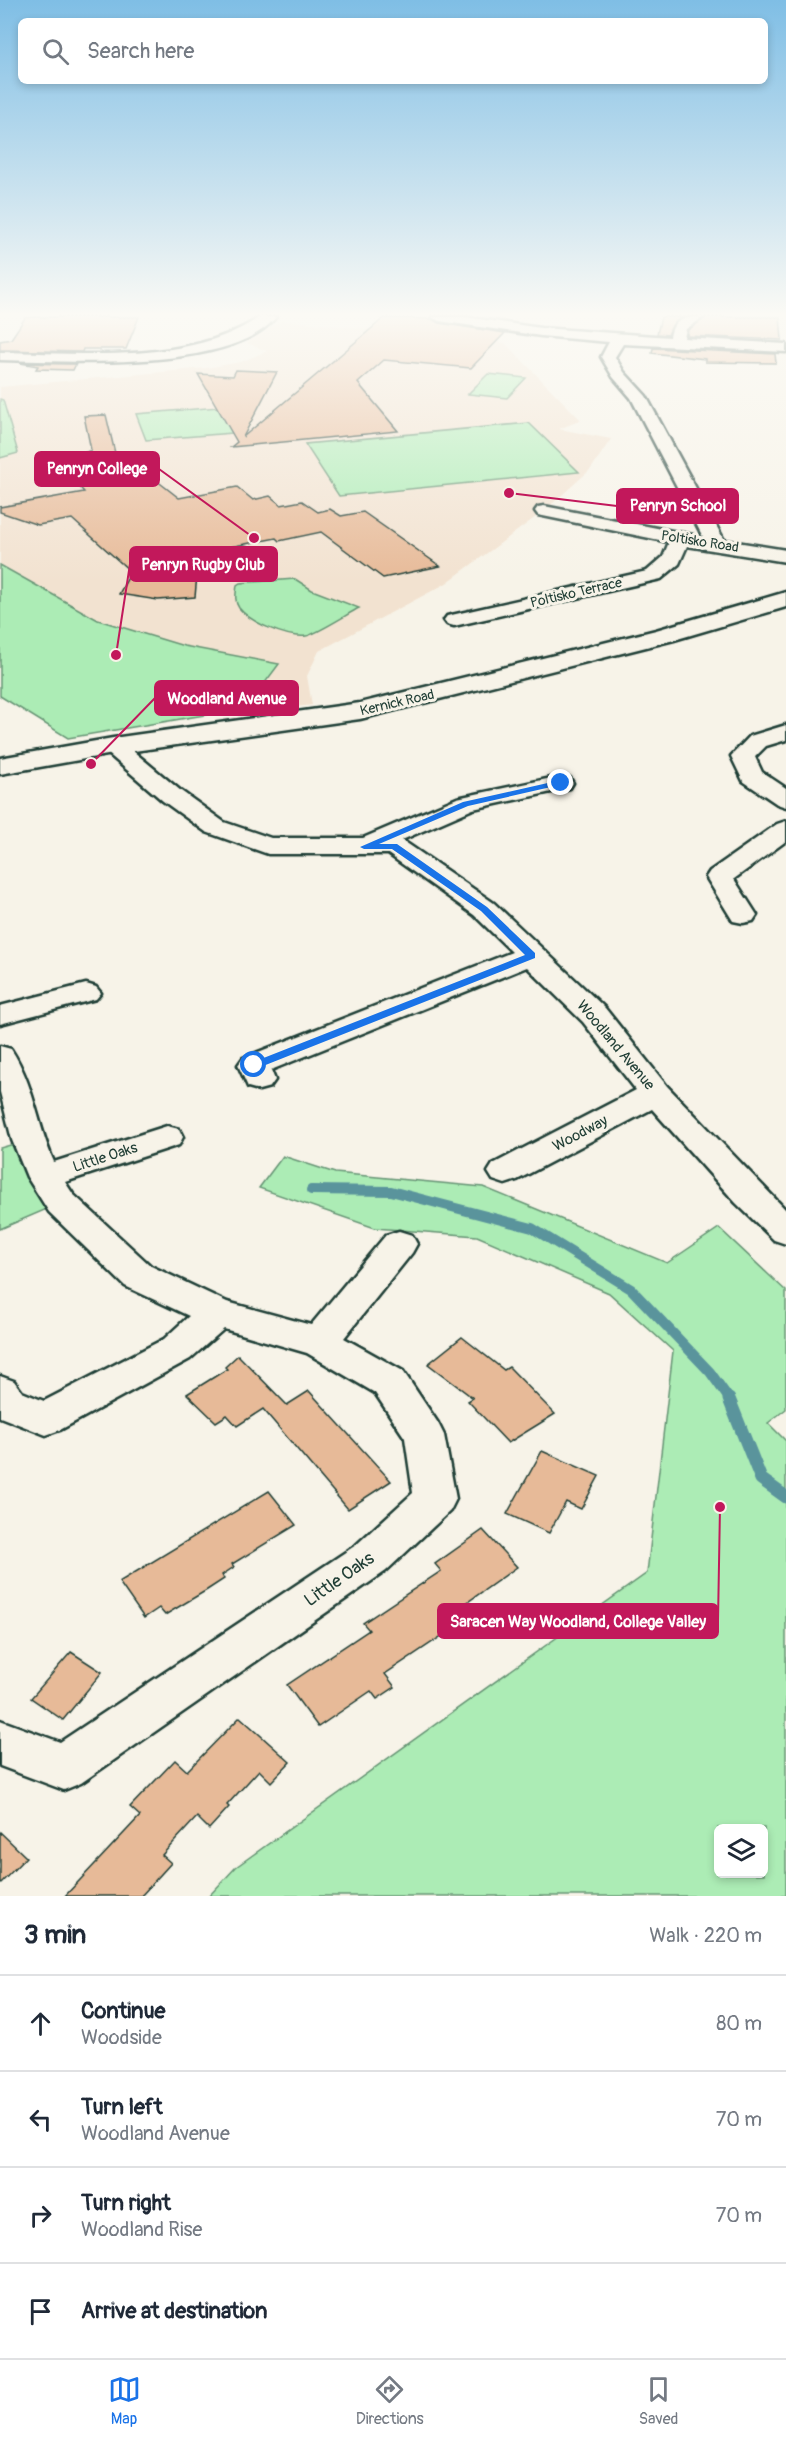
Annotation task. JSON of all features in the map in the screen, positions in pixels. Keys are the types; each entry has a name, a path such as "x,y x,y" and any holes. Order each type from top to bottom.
{"street":[{"path":"643,405 716,544"},
{"name":"Poltisko Road","path":"544,511 680,539 786,556"},
{"name":"Poltisko Terrace","path":"454,620 654,575 672,560 680,539"},
{"name":"Kernick Road","path":"0,766 113,746 360,711 665,635 786,599"},
{"path":"786,732 758,741 743,756 752,776 786,799"},
{"name":"Woodland Avenue","path":"113,746 172,796 215,827 268,846 394,846 484,909 594,1015 656,1093 748,1194 786,1231"},
{"path":"364,847 466,804 561,783"},
{"path":"743,915 719,877 786,829"},
{"path":"259,1080 254,1065 531,956"},
{"path":"0,1015 86,993"},
{"name":"Little Oaks","path":"0,1056 7,1067 19,1100 28,1140 44,1177 61,1203 138,1276 217,1313 319,1342 389,1382 424,1436 435,1499 371,1558 64,1767 0,1743"},
{"name":"Woodway","path":"505,1172 656,1093"},
{"name":"Little Oaks","path":"44,1177 167,1137"},
{"path":"319,1342 399,1244"},
{"path":"0,1392 8,1403 46,1419 177,1349 217,1313"}],"shaded area":[{"path":"0,405 567,405 581,420 559,429 611,439 591,469 544,511 445,584 319,651 307,676 312,705 246,713 279,664 184,646 98,620 0,565"}],"green space":[{"path":"0,405 5,405 18,453 0,458"},
{"path":"219,407 232,433 146,440 136,414"},
{"path":"529,423 579,472 339,496 305,444"},
{"path":"0,565 98,620 184,646 279,664 246,708 68,738 0,696"},
{"path":"295,579 312,590 359,608 317,632 298,636 260,624 245,614 237,605 236,591 240,583"},
{"path":"28,1140 61,1203 0,1229 0,1148"},
{"path":"283,1156 335,1173 483,1187 667,1263 719,1228 786,1291 786,1409 768,1423 786,1441 786,1896 209,1896 236,1867 647,1573 673,1351 609,1293 477,1236 375,1228 259,1188"}],"building":[{"path":"216,405 259,405 243,437 280,405 377,405 398,431 231,447 237,442"},
{"path":"106,415 115,453 140,474 147,473 179,498 237,487 253,500 270,496 281,505 302,501 318,512 330,509 341,516 363,512 440,566 383,578 321,532 199,553 195,597 158,600 119,594 131,572 72,519 38,525 0,512 0,507 84,492 58,464 91,450 84,416"},
{"path":"462,1337 504,1370 509,1367 555,1414 508,1443 468,1401 473,1398 428,1364"},
{"path":"238,1355 287,1405 309,1391 391,1481 348,1509 263,1409 237,1426 227,1415 216,1422 187,1394 227,1369 225,1367"},
{"path":"542,1451 599,1476 581,1509 566,1502 549,1533 507,1514"},
{"path":"269,1491 296,1525 232,1564 234,1567 222,1575 224,1579 207,1590 165,1615 159,1608 144,1618 119,1582"},
{"path":"483,1530 517,1567 441,1621 449,1631 385,1674 395,1687 377,1699 371,1691 318,1727 287,1685 369,1630 363,1623 441,1571 435,1564"},
{"path":"71,1652 102,1672 63,1720 31,1698"},
{"path":"240,1717 290,1762 271,1782 259,1770 209,1829 197,1817 162,1855 171,1863 141,1896 65,1896 140,1816 130,1807 175,1760 187,1771"},
{"path":"0,1832 26,1857 0,1884"}],"waterway":[{"path":"311,1190 391,1191 532,1228 631,1289 710,1372 730,1400"},
{"path":"729,1399 761,1479 786,1497"}],"place":[{"name":"Penryn School","path":"509,493"},
{"name":"Penryn College","path":"254,538"},
{"name":"Penryn Rugby Club","path":"116,655"},
{"name":"Woodland Avenue","path":"91,764"},
{"name":"Saracen Way Woodland, College Valley","path":"720,1507"}],"route":[{"path":"254,1065 531,956 484,909 394,846 364,847 466,804 561,783"}]}
